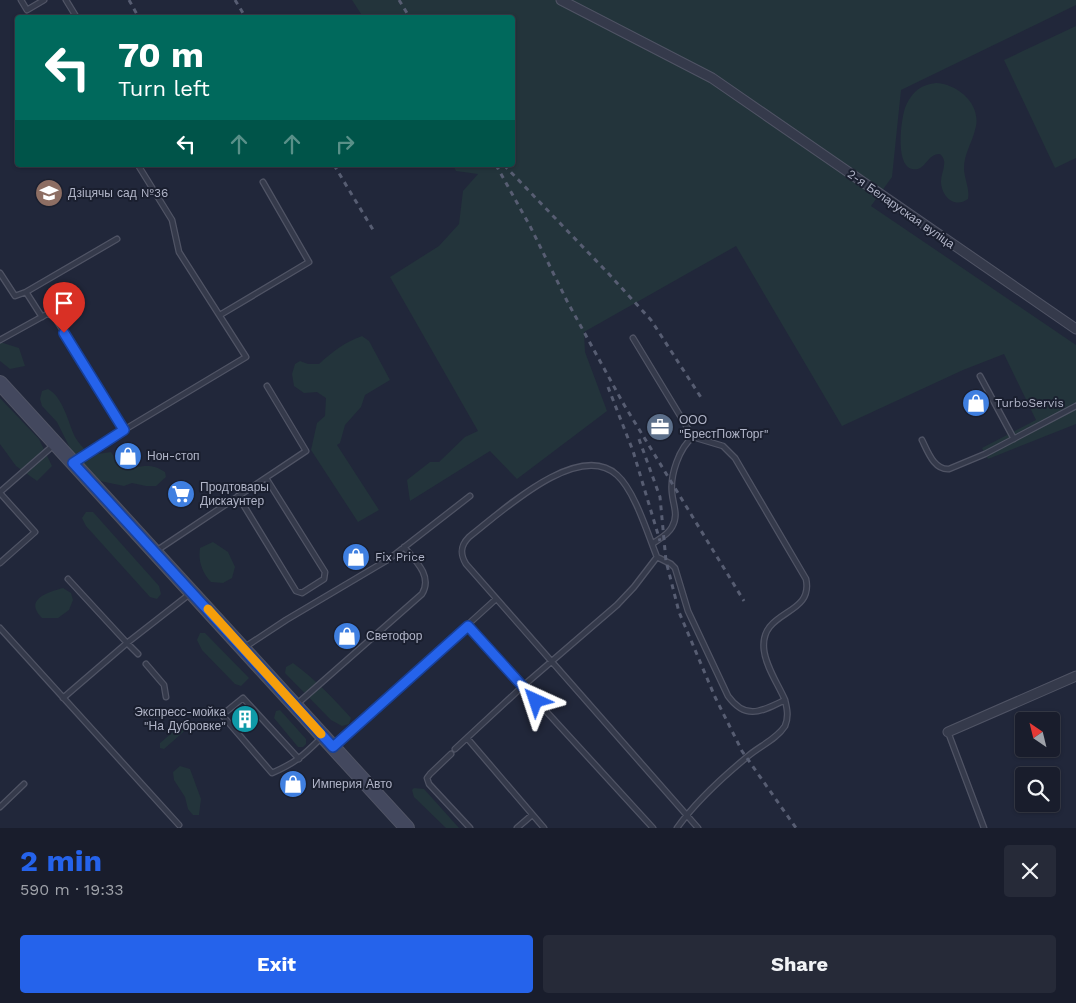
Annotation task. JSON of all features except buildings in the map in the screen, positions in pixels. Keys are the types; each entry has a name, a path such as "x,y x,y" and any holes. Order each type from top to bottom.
{"main road":[{"path":"0,383 407,828"}],"street":[{"name":"2-я Беларуская вуліца","path":"561,0 695,68 727,88 996,276 1076,329"},
{"path":"948,732 1076,676"}],"lane":[{"path":"21,0 27,10 44,0"},
{"path":"66,0 75,15"},
{"path":"73,463 246,357 179,252 172,220 139,167"},
{"path":"220,315 309,262 263,182"},
{"path":"0,273 15,296 26,292 117,239"},
{"path":"26,292 42,317"},
{"path":"0,340 47,314 54,316 124,430"},
{"path":"633,338 693,437 723,446 735,458 806,579 807,590 802,601 769,626 764,641 765,656 785,700 788,714 786,723 782,730 747,757 687,814 677,828"},
{"path":"980,376 1014,439"},
{"path":"155,552 306,451 267,386"},
{"path":"922,440 937,466 944,470 950,469 985,454 1076,406"},
{"path":"652,544 664,536 674,525 676,509 672,496 672,483 682,448 693,437"},
{"path":"0,564 35,532 0,493 56,444"},
{"path":"698,828 463,559 461,547 464,542 526,493 554,476 570,469 594,465 603,466 618,475 632,497 657,557 675,568 693,622 733,703 741,709 750,712 761,711 785,700"},
{"path":"238,496 296,591 302,593 324,579 325,572 266,478"},
{"path":"244,649 252,641 389,559 470,496"},
{"path":"296,705 422,594 425,589 423,571 404,547"},
{"path":"455,749 523,686 626,596 657,557"},
{"path":"68,579 138,654"},
{"path":"64,698 127,643 192,592"},
{"path":"333,747 496,599"},
{"path":"468,626 653,828"},
{"path":"0,628 179,825"},
{"path":"146,664 164,685 166,697"},
{"path":"299,759 243,698 222,715 272,773 299,759 323,736"},
{"path":"948,732 984,828"},
{"path":"467,738 544,828"},
{"path":"450,754 430,774 428,778 429,784 470,828"},
{"path":"0,806 24,784"},
{"path":"517,828 532,814"}],"shaded area":[{"path":"352,0 1076,0 1076,5 901,90 892,177 871,206 1076,345 1076,424 988,459 982,448 1036,420 1004,354 963,370 842,426 736,246 584,332 585,352 607,411 517,479 490,451 410,501 407,480 430,462 439,462 465,437 478,431 390,277 439,246 459,224 463,191 478,174 456,171 454,167 515,167 515,15 362,15"},
{"path":"1076,26 1076,158 1055,168 1004,60"},
{"path":"936,83 945,84 961,92 976,113 975,130 964,163 968,199 963,202 953,202 943,192 941,177 944,162 940,154 932,156 920,168 912,169 907,166 901,151 903,114 907,104 912,95 920,88"},
{"path":"362,336 369,341 390,380 365,395 361,407 345,425 340,443 337,445 379,510 358,522 311,450 317,423 325,416 326,398 317,392 304,393 294,386 292,374 295,364 300,361 308,364 319,364 339,348"},
{"path":"0,342 19,348 25,366 10,369 0,361"},
{"path":"48,389 58,398 75,437 91,455 111,452 122,469 149,466 165,472 166,477 156,486 132,483 124,486 100,481 72,452 57,422 42,406 40,399 42,391"},
{"path":"0,398 39,439 52,466 37,481 16,466 0,444"},
{"path":"86,512 93,512 159,586 161,594 157,599 150,597 86,526 82,518"},
{"path":"213,542 228,552 235,567 232,578 223,583 211,582 200,562 200,548"},
{"path":"63,588 71,593 73,600 69,610 58,618 42,618 35,606 37,601 45,594"},
{"path":"200,633 205,633 249,678 241,686 235,684 202,650 197,640"},
{"path":"293,663 331,696 351,718 349,724 342,726 331,720 285,673 286,667"},
{"path":"280,710 306,739 306,744 303,747 298,747 274,718 276,711"},
{"path":"186,721 191,722 190,726 164,749 160,748 160,743"},
{"path":"180,766 190,769 201,799 199,815 193,815 188,809 185,797 174,780 173,772"},
{"path":"414,788 424,789 459,828 446,828 414,797 412,790"}],"railway":[{"path":"129,0 137,15"},
{"path":"235,0 244,15"},
{"path":"399,0 408,15"},
{"path":"335,167 375,233"},
{"path":"497,167 623,403 744,601"},
{"path":"506,167 651,320 702,399"},
{"path":"608,387 633,451 660,541"},
{"path":"639,439 660,497 666,561 679,612 715,697 742,751 796,828"}],"slow traffic":[{"path":"208,609 321,734"}],"place":[{"name":"Дзіцячы сад №36","path":"49,193"},
{"name":"TurboServis","path":"976,403"},
{"name":"ООО \"БрестПожТорг\"","path":"660,427"},
{"name":"Нон-стоп","path":"128,456"},
{"name":"Продтовары Дискаунтер","path":"181,494"},
{"name":"Fix Price","path":"356,557"},
{"name":"Светофор","path":"347,636"},
{"name":"Экспресс-мойка \"На Дубровке\"","path":"245,719"},
{"name":"Империя Авто","path":"293,784"}],"route":[{"path":"64,333 124,430 73,463 333,747 468,626 536,701"}]}
